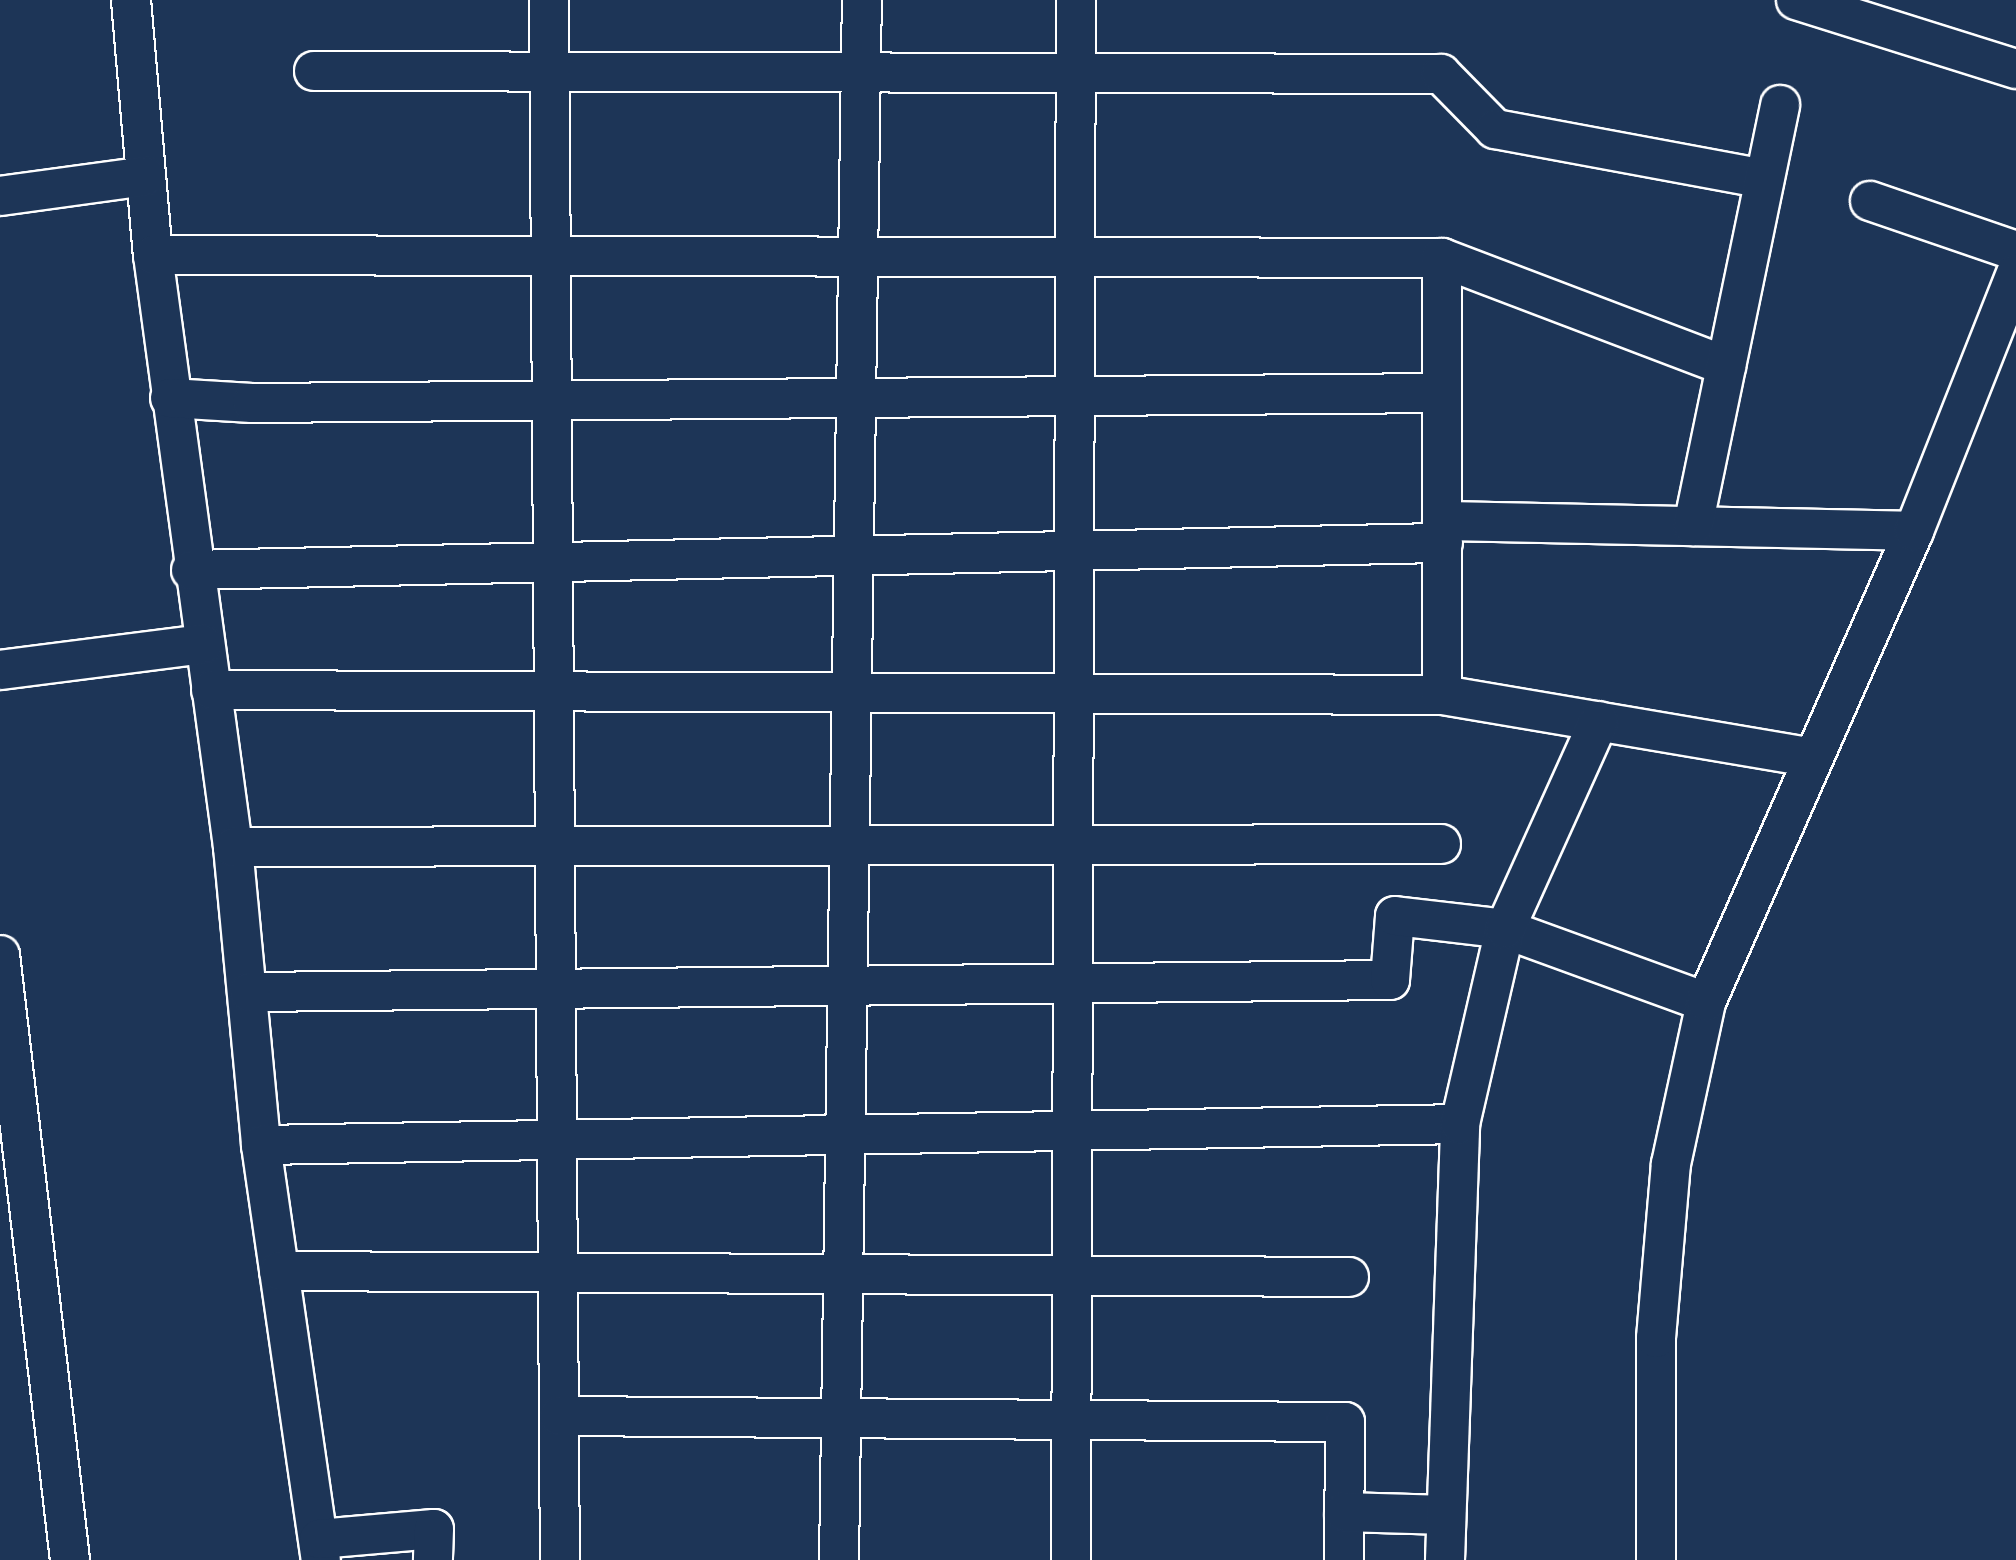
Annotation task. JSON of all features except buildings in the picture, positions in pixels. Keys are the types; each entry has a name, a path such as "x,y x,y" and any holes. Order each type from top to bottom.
{"street":[{"path":"131,0 153,255 191,570 233,847 261,1145 320,1550 434,1529 433,1560"},
{"path":"549,0 560,1560"},
{"path":"839,1560 862,0"},
{"path":"1071,1560 1076,0"},
{"path":"1796,0 1875,14 2016,69"},
{"path":"314,71 1075,76 1441,74 1495,129 1764,179"},
{"path":"1693,526 1780,105"},
{"path":"0,196 146,176"},
{"path":"1870,201 2016,251"},
{"path":"153,255 551,253 859,256 1075,253 1442,258 1726,366"},
{"path":"1442,258 1442,695"},
{"path":"1656,1560 1656,1338 1671,1164 1706,1002 1914,531 2016,274"},
{"path":"170,398 552,400 1442,393"},
{"path":"191,570 1074,551 1442,532 1693,526 1914,531"},
{"path":"0,670 203,644"},
{"path":"211,690 1442,695 1813,758"},
{"path":"1445,1560 1460,1124 1505,929 1599,721"},
{"path":"233,847 848,841 1073,845 1441,844"},
{"path":"249,992 1390,980 1395,916 1505,929 1706,1002"},
{"path":"0,955 70,1560"},
{"path":"261,1145 1460,1124"},
{"path":"279,1271 1349,1277"},
{"path":"559,1416 1345,1422 1344,1560"},
{"path":"1344,1512 1446,1515"}]}
